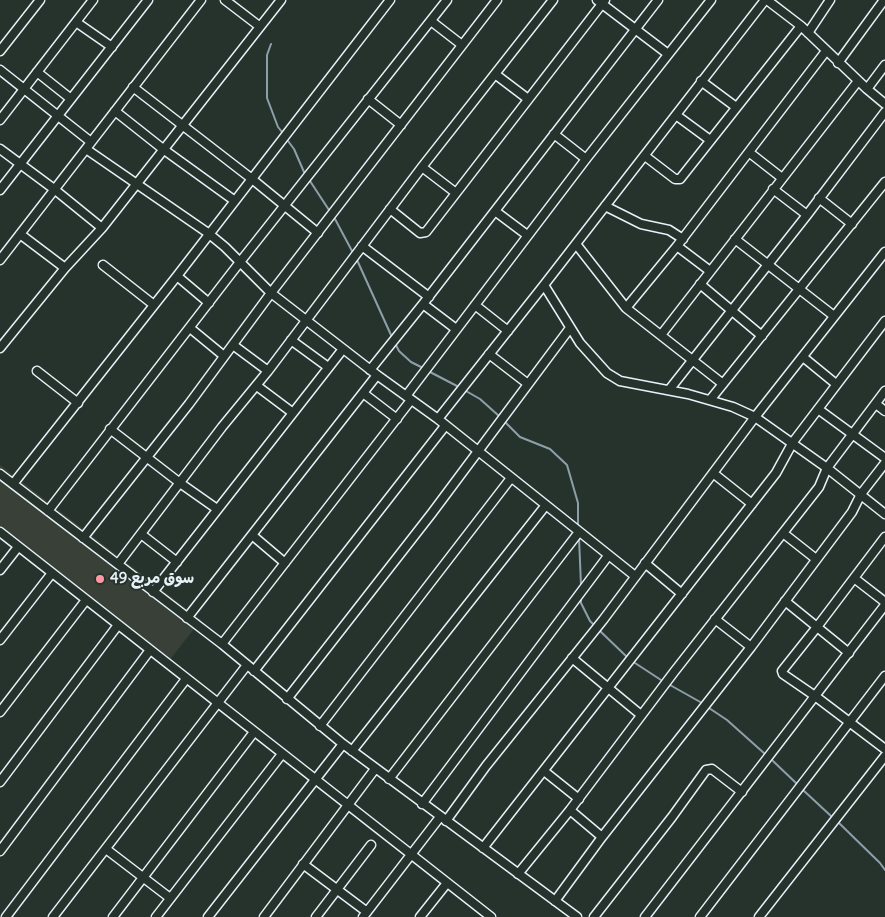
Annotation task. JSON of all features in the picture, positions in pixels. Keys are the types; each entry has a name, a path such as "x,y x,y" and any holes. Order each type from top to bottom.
{"street":[{"path":"0,51 40,0"},
{"path":"0,120 93,0"},
{"path":"0,190 148,0"},
{"path":"0,260 201,0"},
{"path":"225,0 260,26"},
{"path":"0,348 65,268 102,228 281,0"},
{"path":"13,484 177,276 208,233 390,0"},
{"path":"48,511 240,262 447,0"},
{"path":"83,538 497,0"},
{"path":"118,564 222,427 257,386 422,167 553,0"},
{"path":"370,370 658,0"},
{"path":"222,644 397,419 408,398 474,305 711,0"},
{"path":"438,419 766,0 778,4 867,90 885,104"},
{"path":"808,33 830,0"},
{"path":"838,62 883,0"},
{"path":"390,209 420,233 424,234 601,1 635,30 668,54"},
{"path":"76,22 112,47"},
{"path":"431,22 462,45"},
{"path":"644,156 677,180 680,179 801,26"},
{"path":"626,308 750,153 826,51"},
{"path":"867,90 885,65"},
{"path":"0,70 57,116 88,146 135,184 208,233 271,293 370,370 438,419 635,576"},
{"path":"37,72 71,99"},
{"path":"495,74 528,99"},
{"path":"702,81 736,107"},
{"path":"661,335 858,81"},
{"path":"133,87 252,179 318,233"},
{"path":"368,99 402,125"},
{"path":"115,111 163,149 235,200"},
{"path":"669,390 885,112"},
{"path":"676,115 710,140"},
{"path":"554,134 586,159"},
{"path":"0,149 102,228"},
{"path":"750,153 782,178"},
{"path":"422,167 456,193"},
{"path":"710,400 885,182"},
{"path":"773,190 807,214"},
{"path":"878,191 885,197"},
{"path":"820,198 852,224"},
{"path":"605,206 641,224 669,230 683,239"},
{"path":"495,211 528,235"},
{"path":"20,234 65,268"},
{"path":"735,239 834,316"},
{"path":"576,244 626,308 724,384"},
{"path":"362,246 429,296"},
{"path":"677,246 710,271"},
{"path":"303,864 337,889 365,914 603,620 755,417 885,252"},
{"path":"102,265 154,305"},
{"path":"177,276 209,302"},
{"path":"700,284 762,336"},
{"path":"544,285 570,328 590,356 607,373 620,380 710,400 733,407 755,417 827,468 885,514"},
{"path":"423,304 456,329"},
{"path":"474,305 508,330"},
{"path":"483,848 776,473 792,442 885,321"},
{"path":"190,328 224,356"},
{"path":"287,699 478,452 570,328"},
{"path":"292,340 328,367"},
{"path":"233,345 268,371"},
{"path":"153,592 343,349"},
{"path":"489,354 528,384"},
{"path":"803,357 836,384"},
{"path":"37,371 78,402"},
{"path":"187,618 377,375"},
{"path":"257,386 293,413"},
{"path":"518,874 570,810 715,619 819,487 827,468 885,391"},
{"path":"363,393 397,419"},
{"path":"876,404 885,411"},
{"path":"818,409 885,458"},
{"path":"254,671 445,426"},
{"path":"110,429 217,509"},
{"path":"555,901 602,837 785,602 852,512 861,494 885,463"},
{"path":"713,473 752,504"},
{"path":"0,474 222,644 375,769 577,917"},
{"path":"320,726 511,478"},
{"path":"352,751 546,505"},
{"path":"0,532 491,917"},
{"path":"389,779 579,532"},
{"path":"783,533 816,560"},
{"path":"141,534 177,562"},
{"path":"252,535 285,563"},
{"path":"885,536 817,628 782,670 783,674 816,696 885,749"},
{"path":"0,570 18,547"},
{"path":"422,804 608,556"},
{"path":"645,563 682,594"},
{"path":"0,640 52,573"},
{"path":"645,917 885,604 854,578"},
{"path":"0,712 86,600"},
{"path":"785,602 849,653"},
{"path":"715,619 750,647"},
{"path":"0,782 118,625"},
{"path":"0,851 150,650"},
{"path":"572,658 641,715"},
{"path":"53,917 247,665"},
{"path":"703,916 885,676"},
{"path":"6,917 186,678"},
{"path":"114,917 254,732"},
{"path":"208,917 343,744"},
{"path":"156,917 282,754"},
{"path":"759,917 885,756"},
{"path":"264,917 375,769"},
{"path":"594,917 706,770 712,769 742,792"},
{"path":"544,771 579,798"},
{"path":"570,810 602,837"},
{"path":"316,917 371,845"},
{"path":"106,849 170,898"},
{"path":"420,917 447,883"},
{"path":"475,917 482,910"}],"shaded area":[{"name":"سوق مربع 49","path":"0,465 201,620 164,667 0,538"}],"waterway":[{"path":"271,44 267,55 267,98 278,127 282,132"},
{"path":"288,141 294,149 304,172"},
{"path":"310,181 329,210"},
{"path":"335,219 352,251"},
{"path":"357,260 391,335"},
{"path":"396,345 399,351 411,362 421,367"},
{"path":"430,372 457,386"},
{"path":"466,391 480,399 499,416"},
{"path":"506,423 520,437 550,449 567,465 578,503 578,526"},
{"path":"579,538 581,585"},
{"path":"581,599 581,603 593,624"},
{"path":"600,631 627,657"},
{"path":"635,663 661,680"},
{"path":"670,685 702,703"},
{"path":"709,708 727,720 765,754"},
{"path":"773,761 796,783"},
{"path":"803,790 831,816"},
{"path":"839,823 885,870"}],"place":[{"name":"سوق مربع 49","path":"100,579"}]}
